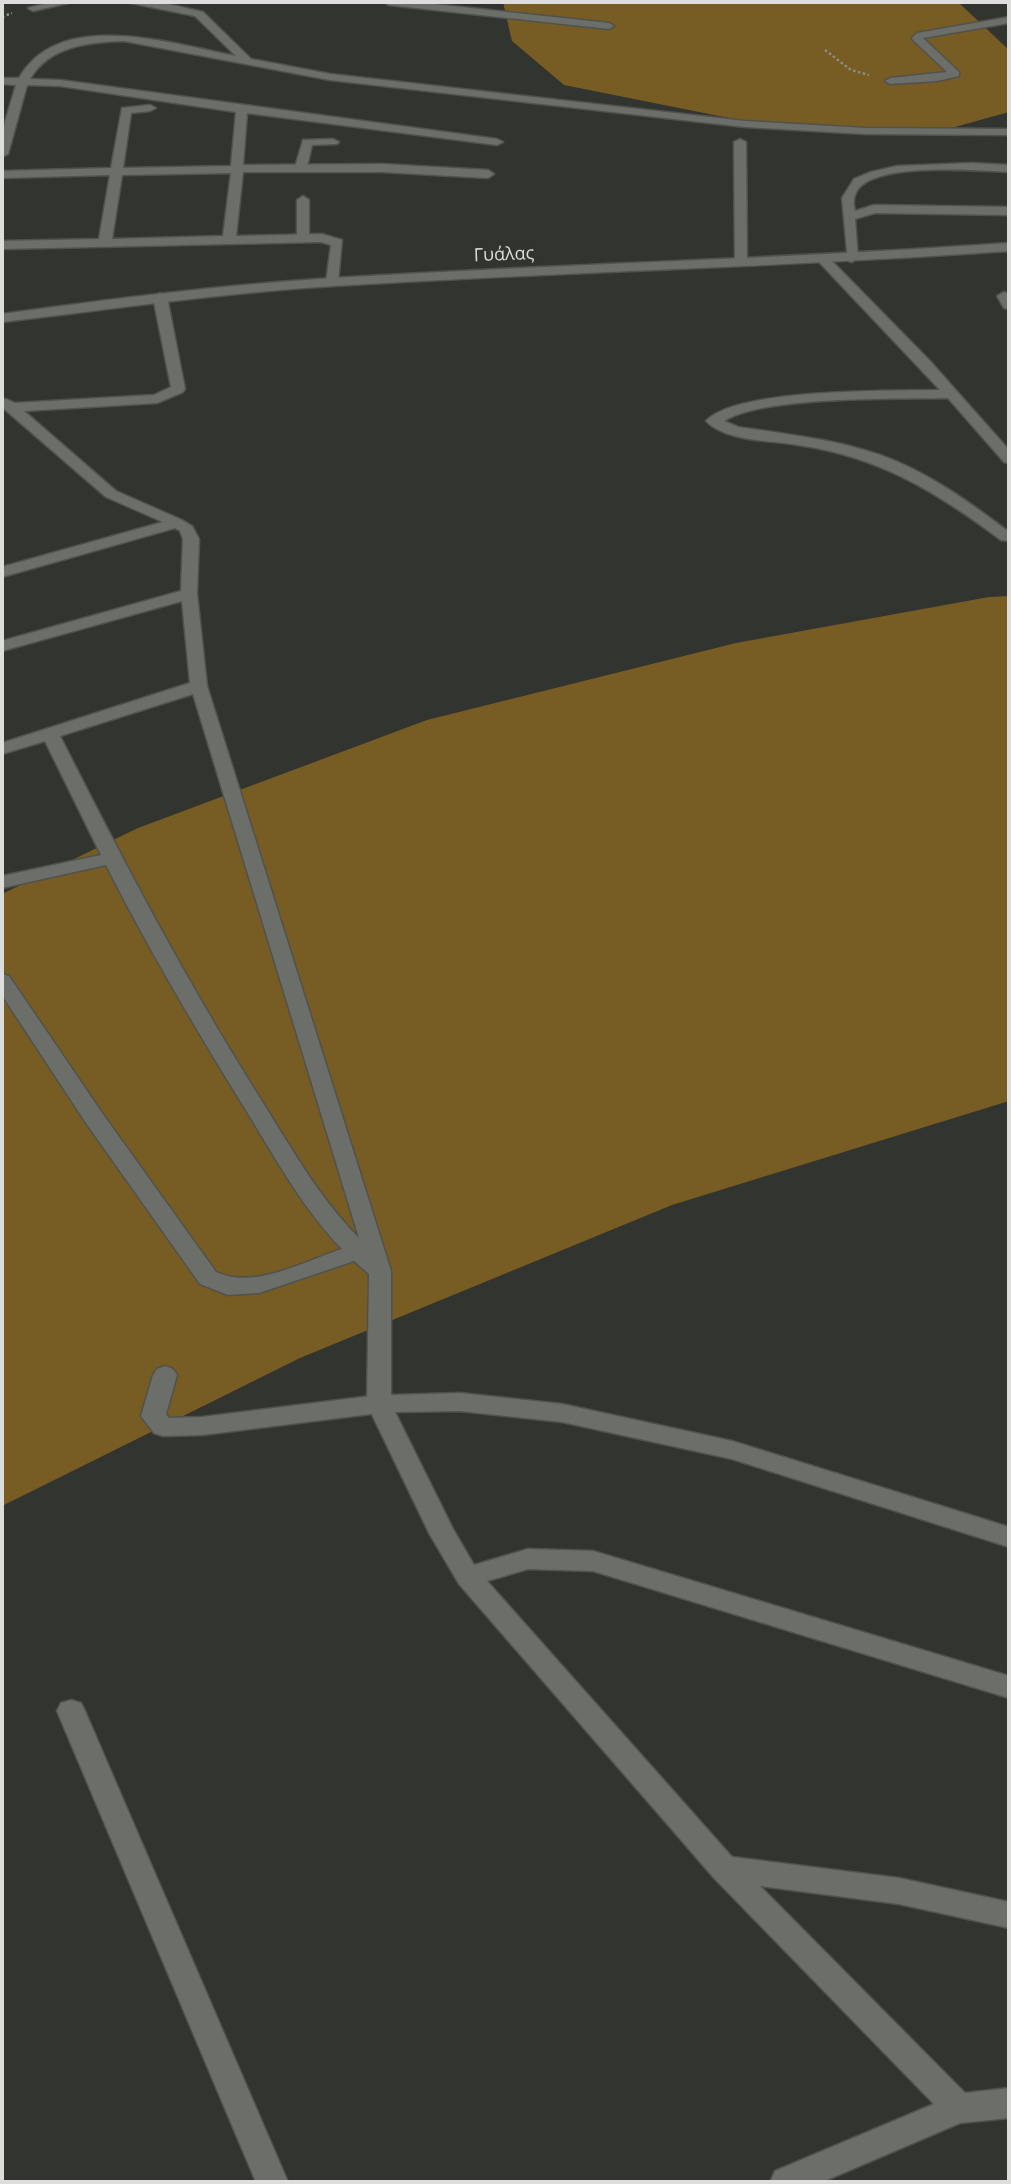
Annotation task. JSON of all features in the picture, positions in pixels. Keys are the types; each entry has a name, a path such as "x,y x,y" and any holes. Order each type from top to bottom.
{"street":[{"path":"36,2 33,8 68,2"},
{"path":"131,2 199,14 249,63"},
{"path":"389,2 609,26"},
{"path":"890,81 956,74 917,38 921,35 1009,20"},
{"path":"2,154 8,111 28,72 47,55 73,43 90,39 124,38 330,77 745,124 865,131 1009,132"},
{"path":"2,81 60,83 497,142"},
{"path":"105,242 126,110 150,108"},
{"path":"229,240 242,109"},
{"path":"301,167 307,142 334,142"},
{"path":"740,142 741,262"},
{"path":"2,174 301,167 488,174"},
{"path":"852,258 848,196 854,184 872,174 922,168 1009,169"},
{"path":"303,201 303,238"},
{"path":"850,217 874,209 1009,211"},
{"path":"2,245 333,239 338,243 332,268 332,282"},
{"name":"Γυάλας","path":"2,318 160,297 332,282 852,258 1009,247"},
{"path":"823,259 952,394 1009,459"},
{"path":"6,403 157,399 171,395 178,389 160,297"},
{"path":"952,394 777,402 733,409 717,414 713,421 734,430 874,458 902,469 1006,537"},
{"path":"6,403 111,494 177,523 187,529 191,539 189,594 199,686 380,1271 379,1404 443,1533 468,1577 724,1869 959,2108"},
{"path":"2,572 177,523"},
{"path":"2,646 189,594"},
{"path":"2,749 199,686"},
{"path":"50,734 112,858 196,1014 310,1198 356,1252 380,1271"},
{"path":"2,882 112,858"},
{"path":"2,980 94,1118 208,1278 228,1287 258,1285 356,1252"},
{"path":"165,1375 153,1416 163,1427 202,1426 379,1404 460,1402 562,1413 732,1450 1009,1537"},
{"path":"468,1577 528,1559 593,1561 1009,1687"},
{"path":"71,1711 272,2182"},
{"path":"724,1869 899,1891 1009,1915"},
{"path":"786,2182 959,2108 1009,2103"}],"path":[{"path":"825,50 851,70 890,81"}],"shaded area":[{"path":"503,2 958,2 1009,50 1009,112 944,130 764,125 564,85 512,41"},
{"path":"1009,596 1009,1101 672,1205 300,1358 2,1506 2,894 138,828 427,720 736,643 989,597"}]}
